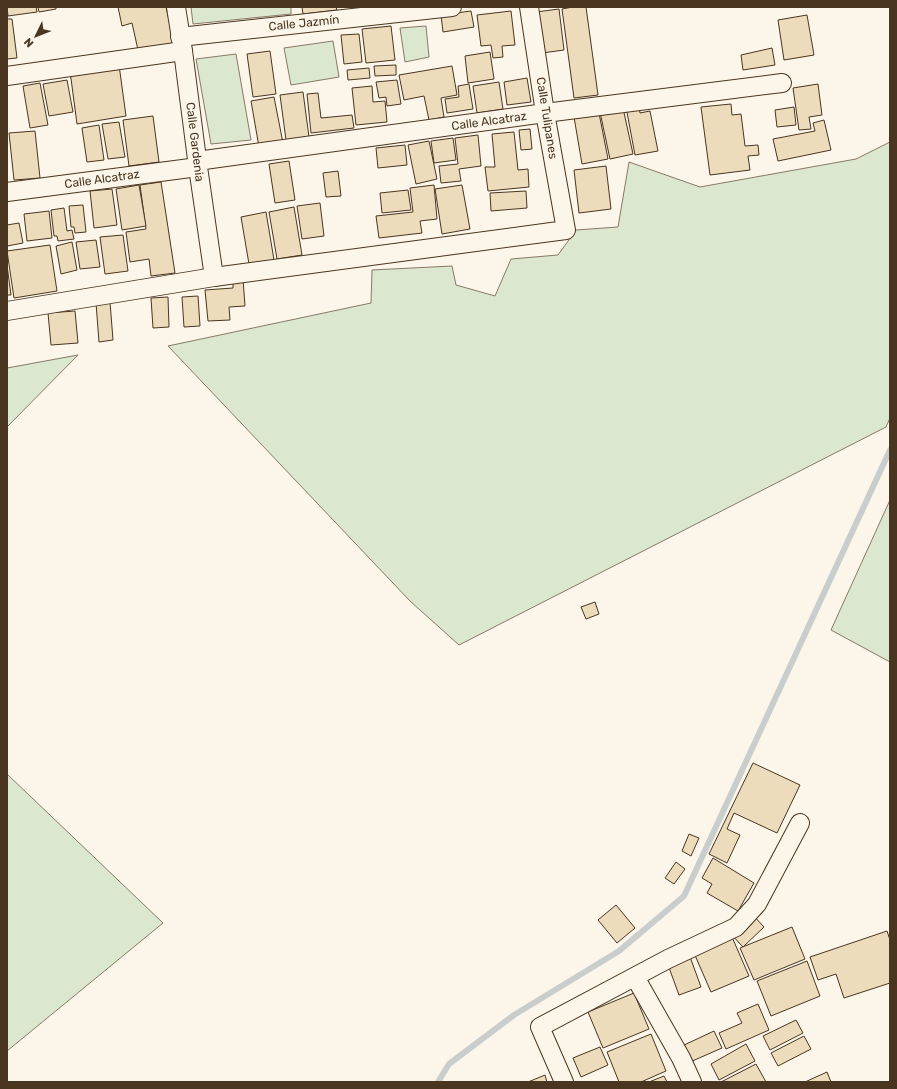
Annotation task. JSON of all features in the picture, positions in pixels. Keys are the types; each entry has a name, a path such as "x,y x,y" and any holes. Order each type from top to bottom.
{"street":[{"name":"Calle Gardenia","path":"176,7 214,277"},
{"name":"Calle Jazmín","path":"7,76 182,44 452,7"},
{"name":"Calle Tulipanes","path":"214,277 566,230 545,113 529,7"},
{"name":"Calle Alcatraz","path":"7,192 545,113 782,83"},
{"path":"7,311 214,277"},
{"path":"564,1082 540,1027 668,959 736,927 757,904 800,823"},
{"path":"635,976 681,1058 692,1082"}],"green space":[{"path":"191,7 291,7 291,14 193,24"},
{"path":"426,26 429,57 405,62 400,28"},
{"path":"333,41 339,77 291,85 284,48"},
{"path":"236,54 251,140 211,144 196,59"},
{"path":"890,142 890,418 886,427 459,645 410,601 168,346 371,303 372,270 452,266 456,285 495,296 511,259 558,255 576,230 618,227 629,162 700,187 856,159"},
{"path":"78,355 7,427 7,368"},
{"path":"890,500 890,662 831,630"},
{"path":"7,774 163,923 7,1051"}],"building":[{"path":"7,7 36,7 37,12 8,16"},
{"path":"38,7 56,7 56,9 39,12"},
{"path":"118,7 166,7 174,43 138,50 132,23 122,26"},
{"path":"302,7 336,7 337,10 303,14"},
{"path":"586,7 598,95 574,98 562,9"},
{"path":"559,9 564,50 542,53 536,12"},
{"path":"471,11 474,27 443,32 441,15"},
{"path":"511,11 515,45 502,46 503,57 493,58 491,45 481,46 477,15"},
{"path":"807,15 814,55 784,60 778,20"},
{"path":"7,19 12,19 17,58 7,59"},
{"path":"391,26 395,60 366,63 362,29"},
{"path":"359,34 362,62 344,64 341,35"},
{"path":"772,48 775,65 743,70 741,55"},
{"path":"270,51 276,94 253,97 247,54"},
{"path":"490,52 494,79 468,83 465,56"},
{"path":"119,65 126,116 77,124 70,71"},
{"path":"396,65 396,75 375,76 374,66"},
{"path":"452,66 457,95 441,98 444,117 429,120 424,96 404,100 399,75"},
{"path":"369,68 370,78 348,80 347,70"},
{"path":"527,78 531,102 507,105 504,82"},
{"path":"67,80 73,112 49,116 43,84"},
{"path":"397,80 401,104 387,106 386,97 379,98 376,82"},
{"path":"499,82 503,109 477,113 473,86"},
{"path":"40,83 48,125 30,128 23,86"},
{"path":"469,84 473,109 447,113 445,99 459,97 458,86"},
{"path":"818,84 822,115 809,117 811,129 799,130 793,88"},
{"path":"372,86 373,102 385,101 387,122 356,125 352,88"},
{"path":"303,92 309,137 286,140 280,95"},
{"path":"318,93 321,118 352,115 354,128 311,133 307,94"},
{"path":"274,97 283,143 259,147 251,101"},
{"path":"731,104 732,115 741,114 745,146 758,145 759,155 748,156 750,170 710,175 701,107"},
{"path":"639,105 640,113 650,111 658,151 635,155 626,107"},
{"path":"794,107 796,125 777,127 775,110"},
{"path":"623,108 633,154 610,159 600,112"},
{"path":"599,113 608,159 582,164 574,117"},
{"path":"153,116 159,162 129,166 123,120"},
{"path":"824,120 831,150 778,161 773,139 815,131 813,123"},
{"path":"119,122 125,157 108,159 102,124"},
{"path":"99,125 104,160 87,162 82,128"},
{"path":"530,129 532,149 521,150 519,130"},
{"path":"35,131 40,178 14,180 9,133"},
{"path":"514,132 518,170 528,169 529,187 488,191 485,167 495,167 492,134"},
{"path":"478,135 481,166 459,169 461,181 441,183 439,166 458,164 455,138"},
{"path":"453,138 456,160 434,163 431,141"},
{"path":"429,141 437,179 416,184 408,145"},
{"path":"405,145 407,165 378,168 376,148"},
{"path":"289,161 295,200 275,203 269,164"},
{"path":"606,166 611,209 579,213 574,170"},
{"path":"338,171 341,196 326,197 323,173"},
{"path":"161,182 175,273 151,276 149,259 130,262 126,232 146,229 140,185"},
{"path":"139,185 146,226 122,230 116,189"},
{"path":"434,185 437,219 420,221 422,233 379,238 376,216 413,212 410,188"},
{"path":"462,185 470,229 442,234 435,189"},
{"path":"112,189 117,225 94,228 90,191"},
{"path":"408,190 411,210 382,213 380,193"},
{"path":"526,191 527,208 491,211 490,193"},
{"path":"320,203 324,236 302,239 297,206"},
{"path":"83,205 86,232 75,233 74,227 71,227 69,206"},
{"path":"294,207 302,255 277,259 269,212"},
{"path":"64,208 67,231 72,230 74,239 58,241 57,236 54,236 51,210"},
{"path":"49,211 52,238 27,241 24,214"},
{"path":"266,212 274,260 249,264 241,217"},
{"path":"19,223 23,243 7,246 7,225"},
{"path":"123,235 128,271 105,274 100,237"},
{"path":"96,240 100,267 80,269 76,242"},
{"path":"72,242 77,270 61,274 56,246"},
{"path":"50,245 57,291 14,298 7,251"},
{"path":"7,265 11,295 7,295"},
{"path":"243,279 245,306 229,307 230,320 208,321 205,290 233,288 233,280"},
{"path":"198,296 200,326 184,327 182,297"},
{"path":"168,297 169,327 153,328 151,298"},
{"path":"110,302 113,340 99,342 96,303"},
{"path":"75,311 78,343 51,345 48,313"},
{"path":"595,602 599,614 586,619 581,607"},
{"path":"753,763 800,785 777,833 734,813 727,829 740,835 727,863 709,854"},
{"path":"689,834 699,838 691,856 682,851"},
{"path":"713,858 754,883 738,911 707,893 712,884 702,878"},
{"path":"676,862 685,869 674,884 665,878"},
{"path":"616,905 635,928 617,943 598,920"},
{"path":"751,913 764,927 743,947 730,933"},
{"path":"792,927 805,959 754,980 740,948"},
{"path":"887,931 890,940 890,983 844,998 836,974 818,980 810,957"},
{"path":"732,937 749,976 711,992 694,953"},
{"path":"689,954 701,987 679,995 667,962"},
{"path":"807,961 820,996 771,1016 757,981"},
{"path":"634,993 649,1029 603,1048 588,1012"},
{"path":"758,1004 769,1030 726,1049 719,1033 742,1023 737,1013"},
{"path":"796,1020 803,1033 770,1050 763,1036"},
{"path":"714,1031 722,1048 690,1062 682,1046"},
{"path":"651,1034 666,1071 641,1082 619,1082 607,1052"},
{"path":"804,1036 811,1049 778,1066 771,1053"},
{"path":"746,1044 755,1061 719,1080 711,1064"},
{"path":"600,1047 608,1065 581,1077 573,1058"},
{"path":"756,1064 766,1082 721,1082"},
{"path":"827,1072 831,1082 805,1082"},
{"path":"545,1075 547,1082 528,1082"},
{"path":"664,1076 667,1082 649,1082"}],"waterway":[{"path":"438,1082 449,1064 514,1015 619,951 684,896 890,450"}]}
